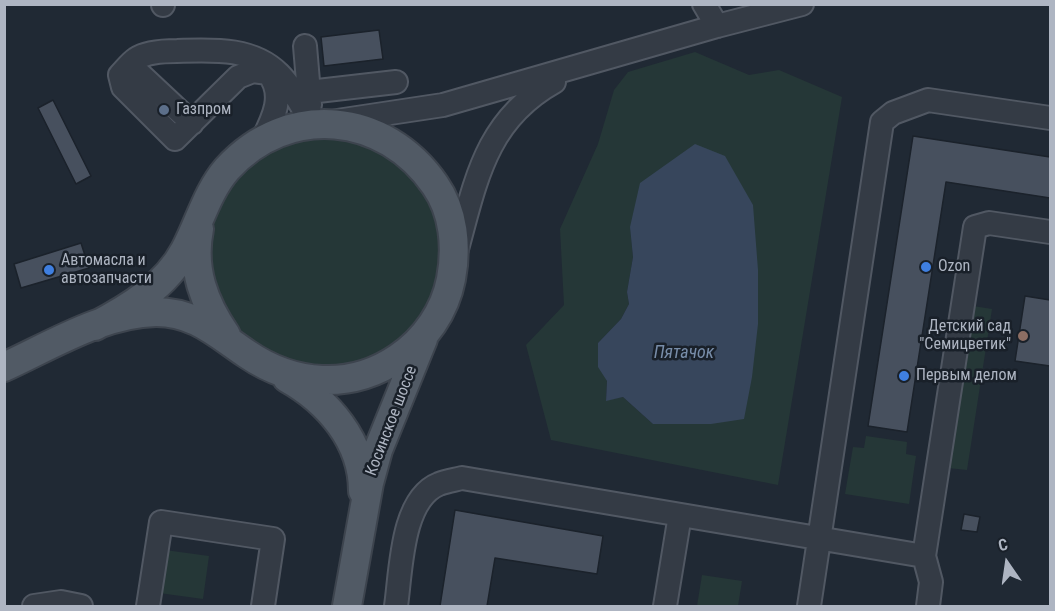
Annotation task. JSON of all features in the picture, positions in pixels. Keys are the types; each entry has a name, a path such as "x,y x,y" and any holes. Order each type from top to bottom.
{"main road":[{"path":"4,366 95,326 138,301 155,286 183,254 202,216 210,193 225,171 242,154 262,141 286,130 312,124 336,124 360,128 384,138 406,152 429,176 448,213 453,237 454,262 449,288 440,311 426,333 409,351 388,365 365,375 314,381 290,376 256,360 205,323 172,313 134,315 95,326"},
{"path":"202,216 197,240 197,266 202,292 220,326 256,360"},
{"name":"Косинское шоссе","path":"347,606 363,511 378,450 426,333"},
{"name":"Косинское шоссе","path":"256,360 303,387 320,401 349,438 362,471 363,511"}],"street":[{"path":"704,4 717,26"},
{"path":"312,124 443,105 717,26 802,4"},
{"path":"305,46 312,124"},
{"path":"262,141 275,111 277,89 273,80 260,70 245,72 238,77 192,123 130,65 138,57 164,51 214,50 259,59 278,73 292,90 312,124"},
{"path":"454,262 478,170 494,138 532,94 604,59"},
{"path":"309,92 396,82"},
{"path":"809,606 882,122 893,113 928,100 1050,118"},
{"path":"928,606 931,582 924,556 975,227 989,223 1050,232"},
{"path":"396,606 408,525 417,503 437,484 462,478 924,556"},
{"path":"665,606 680,515"},
{"path":"148,606 161,522 273,539 263,606"},
{"path":"34,606 61,602 81,606"}],"shaded area":[{"path":"695,52 749,75 779,70 842,97 778,485 551,440 526,345 564,305 560,229 598,144 614,90 628,72","holes":["630,227 653,424 623,397 606,400 607,381 598,343 621,319 629,304 627,292 633,257"]},
{"path":"325,137 347,139 369,146 389,156 414,179 421,188 435,219 440,252 438,274 431,296 421,316 398,341 389,348 358,362 325,367 303,365 281,358 261,348 236,325 229,316 215,285 210,252 212,230 219,208 229,188 252,163 261,156 292,142"},
{"path":"973,306 992,309 967,470 948,468"},
{"path":"866,436 907,442 906,454 916,456 909,504 845,494 853,447 864,448"},
{"path":"165,550 209,556 203,599 159,593"},
{"path":"702,575 742,581 738,606 697,606"}],"water":[{"name":"Пятачок","path":"695,144 725,156 753,205 758,270 758,324 752,377 744,419 711,424 653,424 623,397 606,401 607,381 598,367 598,343 621,319 629,304 627,292 633,257 630,227 640,183"}],"building":[{"path":"379,30 383,59 324,66 321,37"},
{"path":"53,100 91,176 76,184 38,108"},
{"path":"913,136 1050,157 1050,198 946,182 907,432 868,426"},
{"path":"81,243 89,268 21,288 14,264"},
{"path":"1025,296 1050,300 1050,366 1015,361"},
{"path":"455,510 603,536 597,574 495,558 487,606 440,606"},
{"path":"964,514 980,517 977,532 961,530"}],"place":[{"name":"Газпром","path":"164,110"},
{"name":"Ozon","path":"926,267"},
{"name":"Автомасла и автозапчасти","path":"49,270"},
{"name":"Детский сад \"Семицветик\"","path":"1023,336"},
{"name":"Первым делом","path":"904,376"}]}
